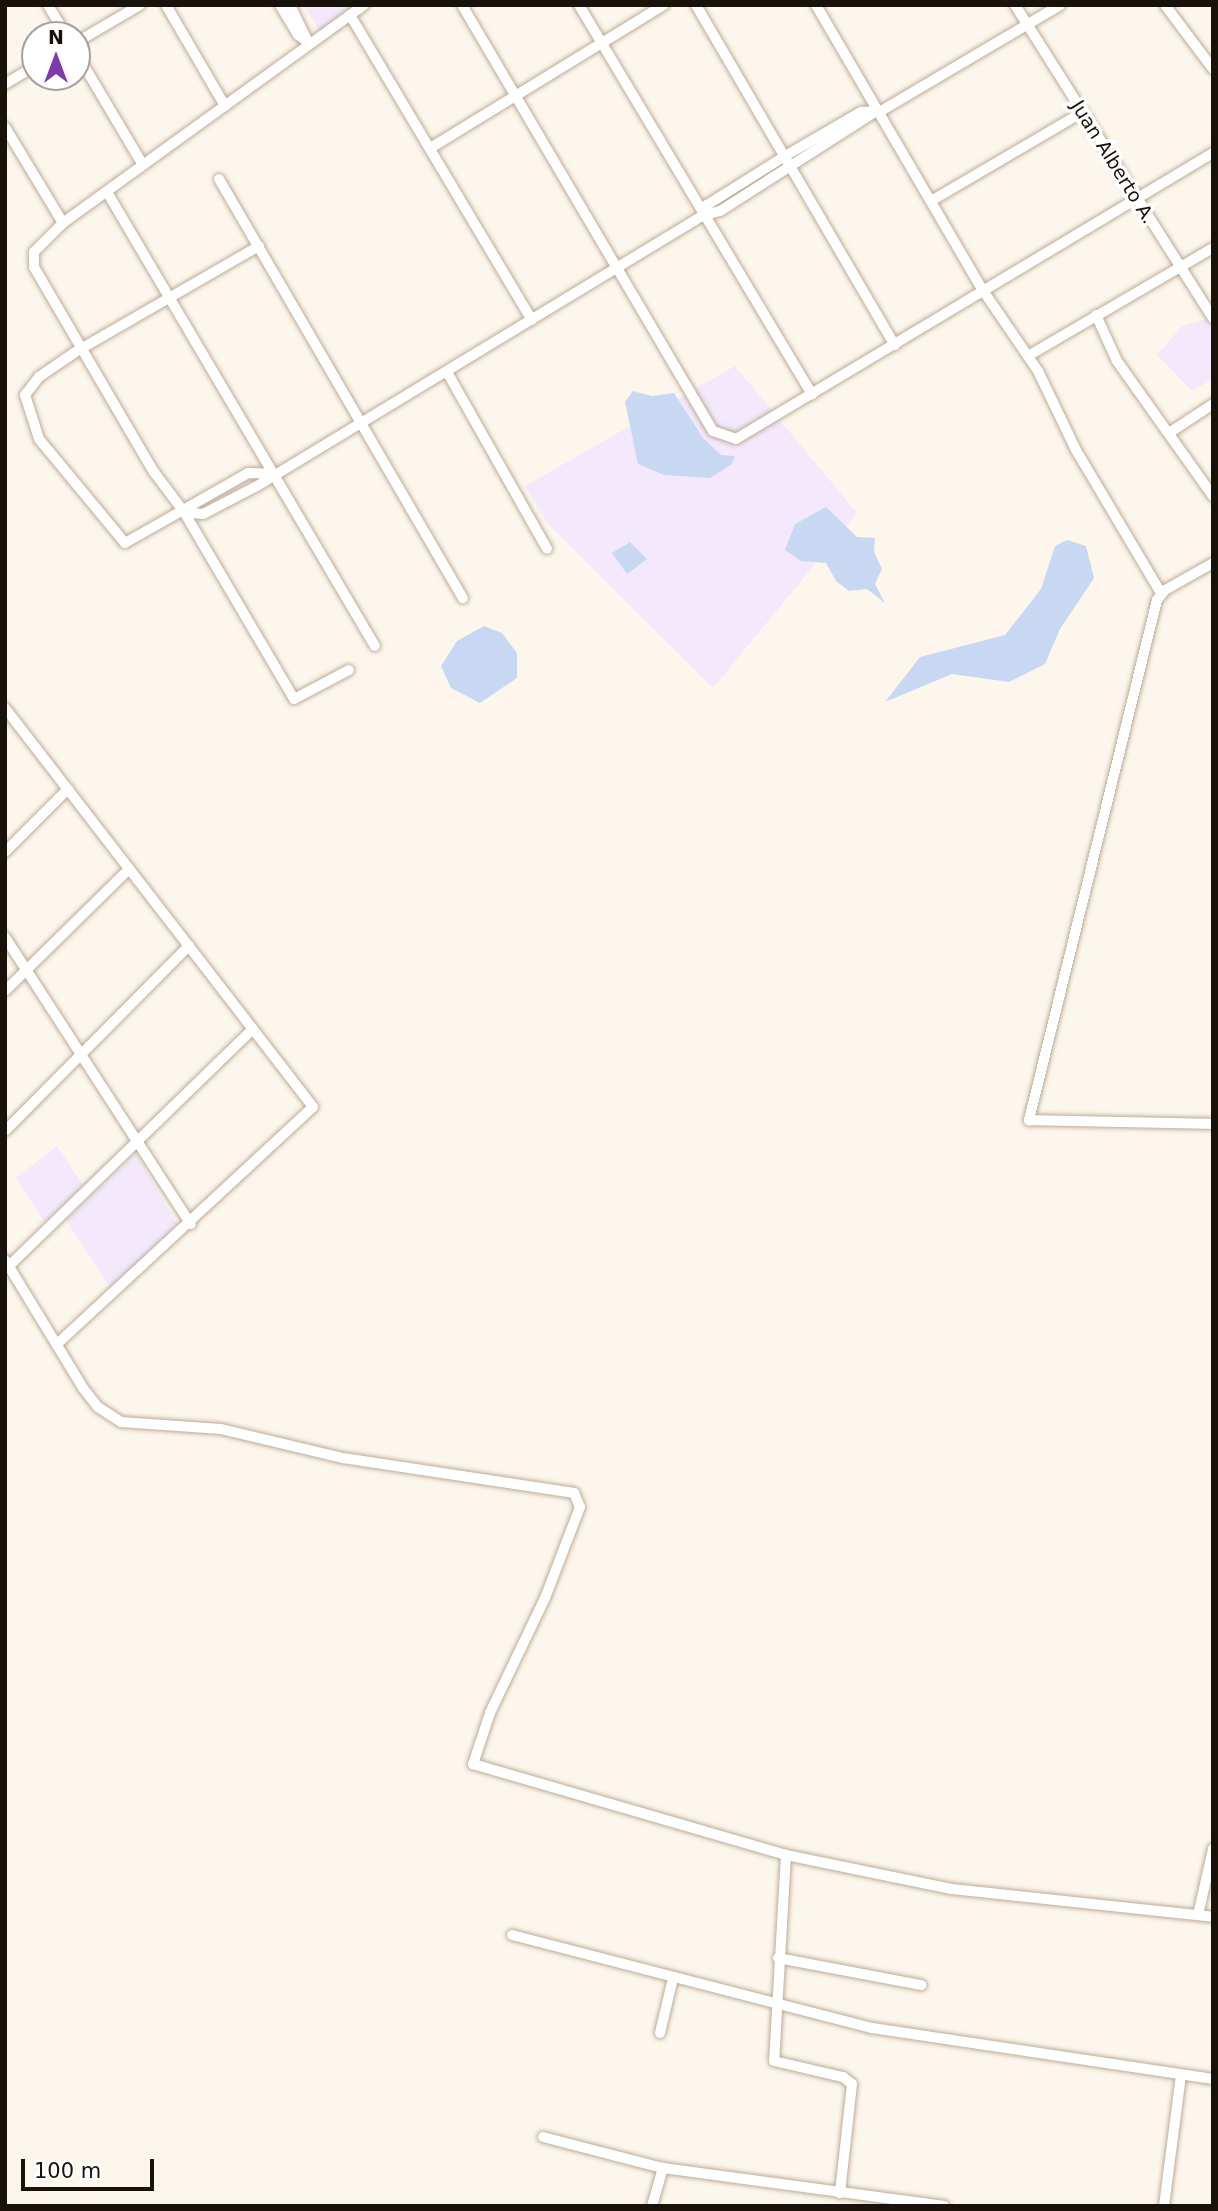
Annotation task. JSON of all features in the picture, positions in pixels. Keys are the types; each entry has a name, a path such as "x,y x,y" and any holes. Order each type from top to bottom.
{"street":[{"path":"48,5 58,21"},
{"path":"91,34 139,5"},
{"path":"166,5 225,106"},
{"path":"280,5 298,35 308,44"},
{"path":"290,5 308,44"},
{"path":"349,670 294,699 184,512 154,472 34,267 34,252 63,223 364,5"},
{"path":"462,5 713,431 736,439 1213,153"},
{"path":"579,5 702,216 812,395"},
{"path":"432,147 664,5"},
{"path":"696,5 793,166 895,345"},
{"path":"816,5 984,292 1028,356 1076,450 1161,593 1030,1120 1213,1124"},
{"name":"Juan Alberto A.","path":"1015,5 1213,318"},
{"path":"184,512 203,514 447,372 702,216 720,211 877,112 1060,5"},
{"path":"1165,5 1213,69"},
{"path":"350,15 432,147 532,320"},
{"path":"5,84 21,74"},
{"path":"91,78 143,165"},
{"path":"702,216 708,205 785,156 862,112 877,112"},
{"path":"931,201 1081,113"},
{"path":"5,127 63,223"},
{"path":"219,179 463,598"},
{"path":"107,192 375,646"},
{"path":"259,246 83,349 29,386 26,404 39,439 125,543 184,512 248,473 272,474"},
{"path":"1028,356 1213,248"},
{"path":"1096,315 1117,361 1213,496"},
{"path":"447,372 547,550"},
{"path":"1169,433 1213,404"},
{"path":"1161,593 1213,563"},
{"path":"5,708 310,1102 312,1111 59,1342"},
{"path":"5,852 68,789"},
{"path":"5,991 129,869"},
{"path":"5,937 191,1224"},
{"path":"5,1131 189,946"},
{"path":"253,1029 7,1263 98,1407 121,1422 221,1429 343,1458 574,1493 580,1507 545,1598 490,1713 473,1764 786,1855 952,1889 1213,1917"},
{"path":"1198,1915 1213,1849"},
{"path":"786,1855 774,2061 843,2077 852,2084 840,2193"},
{"path":"512,1935 776,2006 872,2028 1213,2079"},
{"path":"778,1958 921,1985"},
{"path":"660,2033 673,1978"},
{"path":"1164,2206 1181,2075"},
{"path":"543,2137 663,2168 944,2206"},
{"path":"652,2206 663,2168"}],"shaded area":[{"path":"303,5 356,5 320,31"},
{"path":"1211,318 1213,379 1192,391 1157,355 1182,326"},
{"path":"735,366 857,513 713,688 547,523 525,486"},
{"path":"57,1146 83,1185 45,1223 16,1178"},
{"path":"136,1154 178,1226 110,1287 66,1220"}],"water":[{"path":"633,391 652,396 674,393 703,438 721,455 735,456 732,464 710,478 664,475 638,464 625,402"},
{"path":"826,507 857,537 875,538 874,552 882,569 875,584 885,603 867,589 849,591 836,581 826,563 801,561 785,550 795,524"},
{"path":"1067,540 1086,546 1094,578 1060,629 1045,664 1009,682 952,674 885,702 920,657 1005,635 1041,589 1055,546"},
{"path":"630,542 647,559 627,574 612,553"},
{"path":"484,626 502,633 517,653 517,678 480,703 451,688 441,666 457,641"}]}
